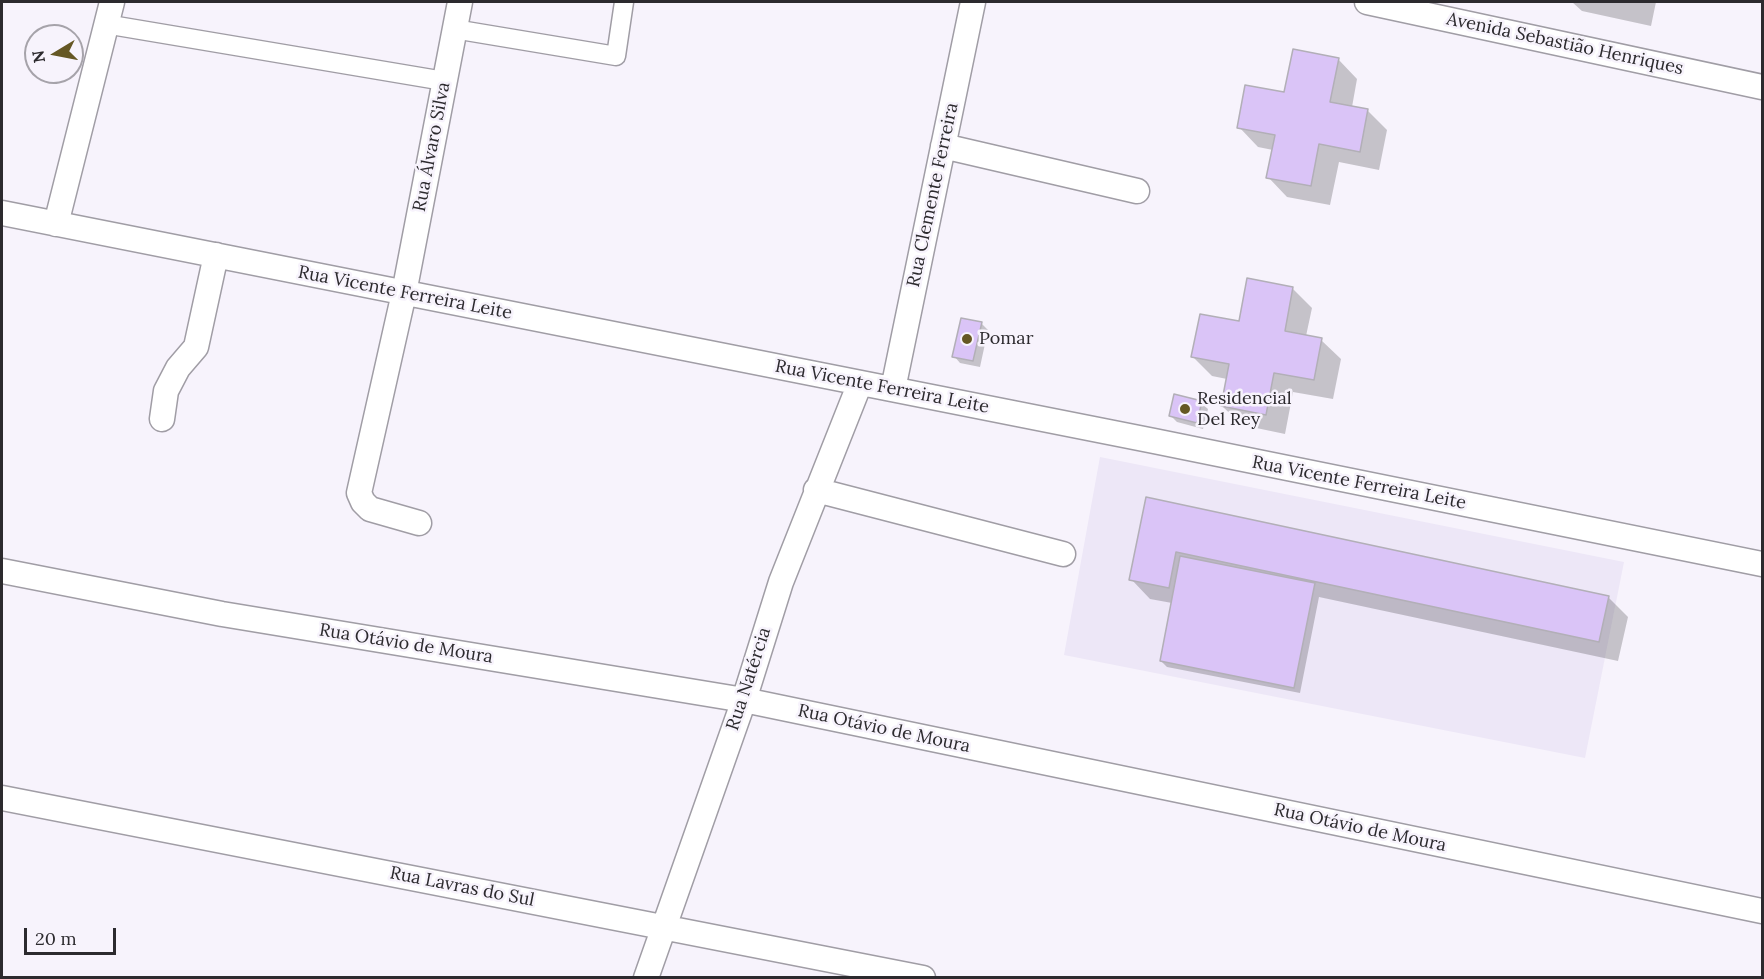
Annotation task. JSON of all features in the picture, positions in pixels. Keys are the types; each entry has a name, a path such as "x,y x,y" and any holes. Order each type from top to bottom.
{"street":[{"path":"56,224 112,2"},
{"name":"Rua Álvaro Silva","path":"419,523 366,507 359,493 404,293 460,2"},
{"path":"454,29 616,56 624,2"},
{"name":"Rua Clemente Ferreira","path":"893,389 973,2"},
{"name":"Avenida Sebastião Henriques","path":"1367,2 1762,87"},
{"path":"105,24 444,81"},
{"path":"943,146 1137,191"},
{"name":"Rua Vicente Ferreira Leite","path":"2,213 1762,564"},
{"path":"162,419 166,391 178,368 196,346 216,255"},
{"name":"Rua Natércia","path":"646,978 744,699 781,582 860,383"},
{"path":"816,490 1062,554"},
{"name":"Rua Otávio de Moura","path":"2,571 222,614 744,699 1762,911"},
{"name":"Rua Lavras do Sul","path":"2,798 923,978"}],"shaded area":[{"path":"1100,457 1624,562 1585,758 1064,655"}],"building":[{"path":"1293,49 1339,58 1330,102 1368,109 1360,152 1319,144 1311,186 1266,178 1275,135 1237,128 1245,85 1284,92"},
{"path":"1247,278 1293,287 1285,331 1322,338 1314,380 1274,373 1266,415 1221,406 1229,364 1191,357 1200,314 1239,321"},
{"name":"Pomar","path":"961,318 982,322 973,361 952,357"},
{"name":"Residencial Del Rey","path":"1174,394 1202,401 1197,423 1169,416"},
{"path":"1146,497 1609,596 1599,642 1176,552 1169,588 1129,580"},
{"path":"1180,556 1315,583 1294,688 1160,661"}],"place":[{"name":"Pomar","path":"967,339"},
{"name":"Residencial Del Rey","path":"1185,409"}]}
